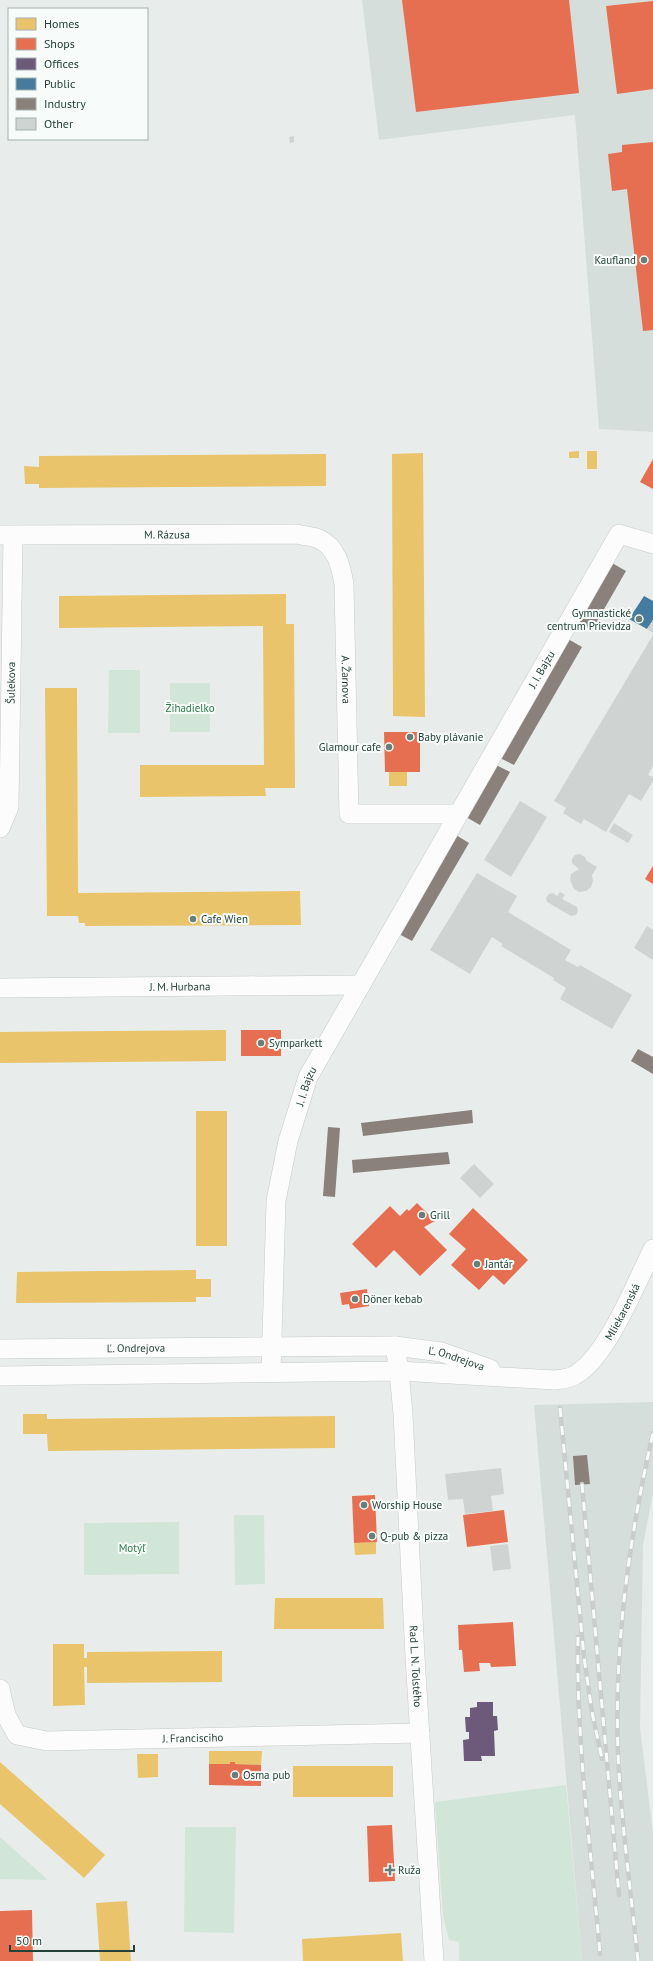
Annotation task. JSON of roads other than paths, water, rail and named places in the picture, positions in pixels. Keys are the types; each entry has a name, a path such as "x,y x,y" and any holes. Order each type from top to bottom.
{"street":[{"name":"M. Rázusa","path":"7,535 297,534 319,539 331,548"},
{"name":"J. I. Bajzu","path":"271,1346 276,1201 288,1141 308,1077 619,534 653,544"},
{"name":"Šulekova","path":"0,828 9,807 7,535"},
{"name":"A. Žarnova","path":"331,548 341,564 344,584 349,814 458,814"},
{"name":"J. M. Hurbana","path":"0,988 360,985"},
{"name":"Mliekarenská","path":"583,1369 602,1349 653,1249"},
{"path":"271,1346 271,1372"},
{"name":"Ľ. Ondrejova","path":"0,1349 395,1346 441,1352 516,1378"},
{"path":"395,1346 399,1371"},
{"name":"Ľ. Ondrejova","path":"0,1376 399,1371 516,1378 564,1379 574,1376 583,1369"},
{"name":"Rad L. N. Tolstého","path":"399,1371 403,1414 434,1961"},
{"name":"J. Francisciho","path":"0,1689 6,1715 17,1735 47,1741 420,1733"}],"railway":[{"path":"560,1408 584,1657 592,1712 602,1759"},
{"path":"638,1961 619,1779 617,1713 618,1672 630,1552 644,1472 653,1433"},
{"path":"582,1484 619,1895"},
{"path":"578,1637 579,1716 600,1954"}],"place":[{"name":"Kaufland","path":"644,260"},
{"name":"Gymnastické centrum Prievidza","path":"639,619"},
{"name":"Baby plávanie","path":"410,737"},
{"name":"Glamour cafe","path":"389,747"},
{"name":"Cafe Wien","path":"193,919"},
{"name":"Symparkett","path":"261,1043"},
{"name":"Grill","path":"422,1215"},
{"name":"Jantár","path":"477,1264"},
{"name":"Döner kebab","path":"355,1299"},
{"name":"Worship House","path":"364,1505"},
{"name":"Q-pub & pizza","path":"372,1536"},
{"name":"Osma pub","path":"235,1775"},
{"name":"Ruža","path":"390,1870"}],"park label":[{"name":"Žihadielko","path":"190,708"},
{"name":"Motýľ","path":"132,1548"}]}
